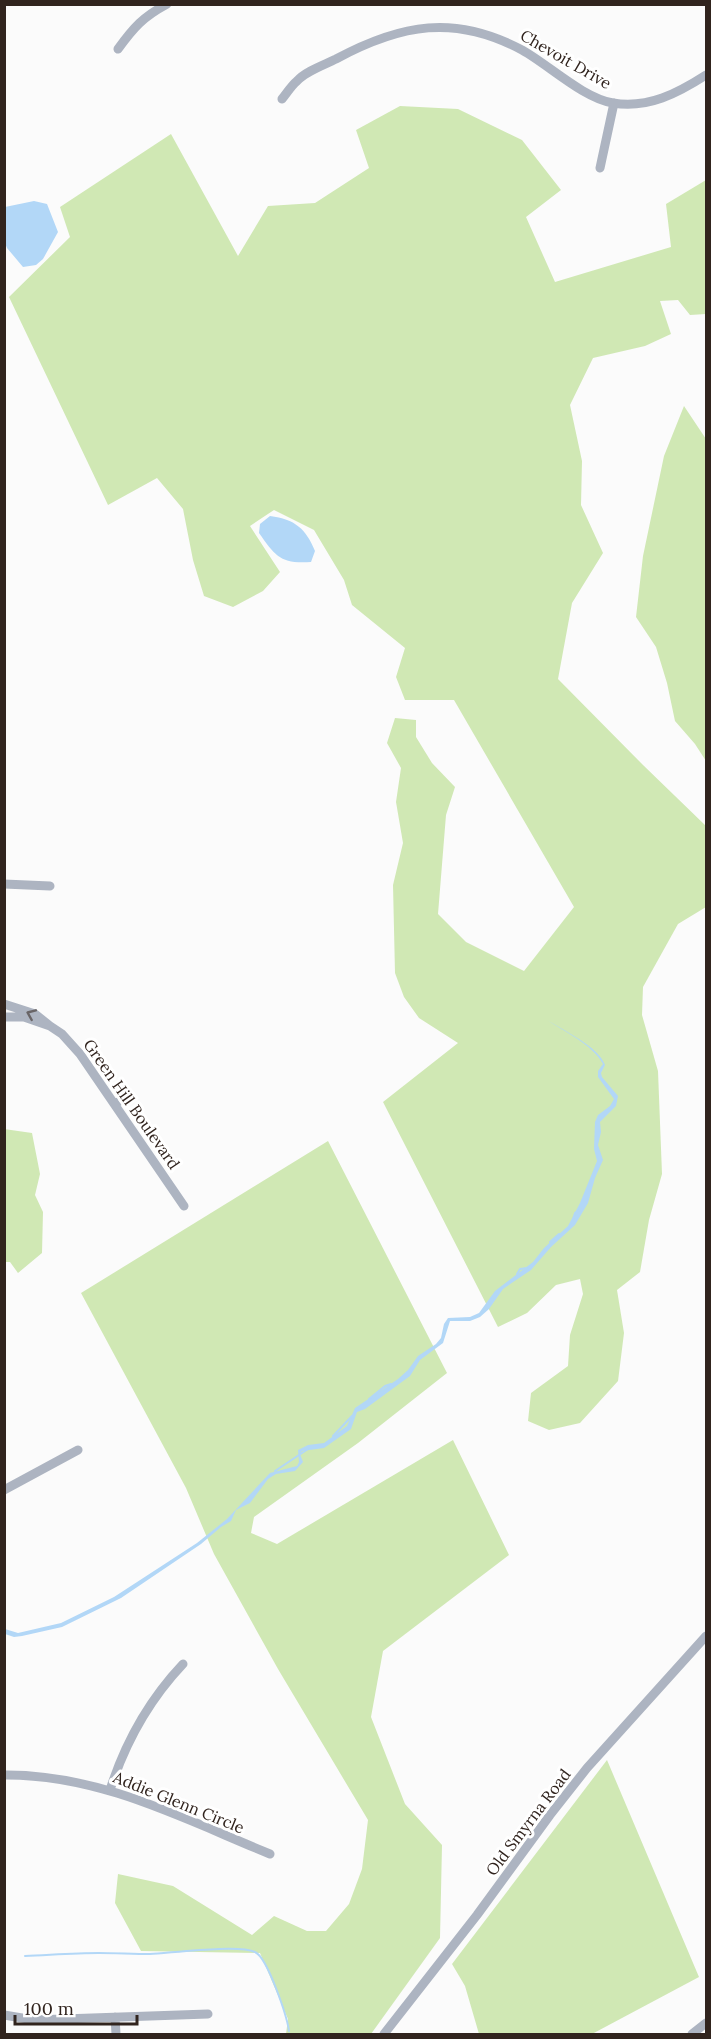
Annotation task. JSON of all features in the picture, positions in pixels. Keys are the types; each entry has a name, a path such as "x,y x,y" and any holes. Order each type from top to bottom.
{"street":[{"path":"118,49 135,25 167,4"},
{"name":"Chevoit Drive","path":"282,99 298,80 356,48 390,34 440,27 472,30 499,39 524,51 590,94 614,103 636,104 661,99 706,75"},
{"path":"600,168 614,103"},
{"path":"4,884 50,886"},
{"name":"Green Hill Boulevard","path":"4,1004 34,1014 73,1045 184,1206"},
{"name":"Green Hill Boulevard","path":"4,1017 24,1017 50,1026"},
{"path":"115,1104 126,1097"},
{"path":"4,1490 78,1450"},
{"name":"Old Smyrna Road","path":"384,2034 587,1768 706,1636"},
{"path":"110,1790 122,1757 139,1724 163,1686 183,1664"},
{"name":"Addie Glenn Circle","path":"4,1775 56,1778 110,1790 166,1810 270,1854"},
{"path":"4,2014 34,2020 208,2014"},
{"path":"115,2017 116,2034"},
{"path":"692,2034 706,2023"}],"green space":[{"path":"400,106 458,109 522,140 561,190 526,217 555,282 671,247 666,204 706,180 706,314 690,315 678,300 660,301 671,334 645,346 593,358 570,405 582,461 581,505 603,553 572,603 558,679 706,826 706,907 678,924 643,987 642,1015 658,1071 662,1174 649,1220 640,1272 617,1290 624,1333 618,1381 580,1423 549,1430 528,1421 531,1393 568,1366 570,1335 583,1294 580,1279 556,1285 527,1313 498,1327 383,1102 458,1043 419,1018 404,997 395,973 393,885 403,843 396,802 401,768 387,743 395,718 416,720 416,737 432,763 455,787 446,815 438,914 466,942 524,971 574,907 454,700 405,700 396,677 405,648 352,605 344,580 314,530 274,510 250,526 280,572 263,591 233,607 204,596 193,560 183,509 157,478 108,505 9,297 70,237 60,207 171,134 238,256 268,206 315,203 369,168 356,130"},
{"path":"684,406 706,439 706,761 675,721 656,647 636,617 643,556 664,456"},
{"path":"4,1129 32,1133 40,1174 35,1195 43,1212 42,1253 18,1273 10,1262 5,1262"},
{"path":"328,1141 447,1373 358,1443 254,1517 251,1533 277,1544 453,1440 509,1555 383,1651 371,1717 405,1804 442,1845 440,1938 371,2034 286,2034 288,2019 260,1953 141,1951 115,1903 118,1874 173,1886 252,1935 274,1916 307,1931 326,1931 349,1904 362,1869 368,1820 278,1669 214,1554 186,1488 81,1293"},
{"path":"607,1760 699,1977 592,2034 479,2034 465,1986 452,1964"}],"water":[{"path":"34,201 47,204 58,232 43,259 36,265 23,267 4,241 5,207"},
{"path":"270,516 293,523 303,531 315,551 311,562 286,560 270,548 259,533 260,524"},
{"path":"547,1020 580,1040 596,1052 605,1065 601,1073 602,1077 618,1096 616,1106 600,1122 601,1132 598,1145 603,1160 588,1203 575,1225 531,1270 503,1289 489,1309 480,1317 470,1321 450,1321 443,1343 420,1360 410,1376 365,1409 357,1412 351,1429 324,1448 302,1451 300,1454 303,1462 295,1471 276,1474 268,1479 250,1503 236,1510 231,1521 201,1544 121,1598 62,1627 14,1637 5,1634 5,1629 18,1633 61,1623 114,1597 197,1543 227,1519 270,1473 297,1466 298,1450 308,1445 324,1443 347,1426 355,1408 398,1379 418,1356 436,1344 441,1338 448,1318 470,1317 479,1313 495,1291 533,1262 544,1248 568,1226 597,1161 594,1149 595,1122 598,1115 610,1106 614,1099 598,1077 598,1071 603,1064 598,1057 578,1039"}],"waterway":[{"path":"573,1220 575,1213 579,1210"},
{"path":"550,1242 559,1234"},
{"path":"517,1274 520,1269 527,1268"},
{"path":"369,1399 391,1384"},
{"path":"333,1436 352,1416"},
{"path":"275,1471 308,1449"},
{"path":"25,1956 90,1953 150,1954 220,1949 255,1952 266,1965 271,1976 289,2031"}]}
